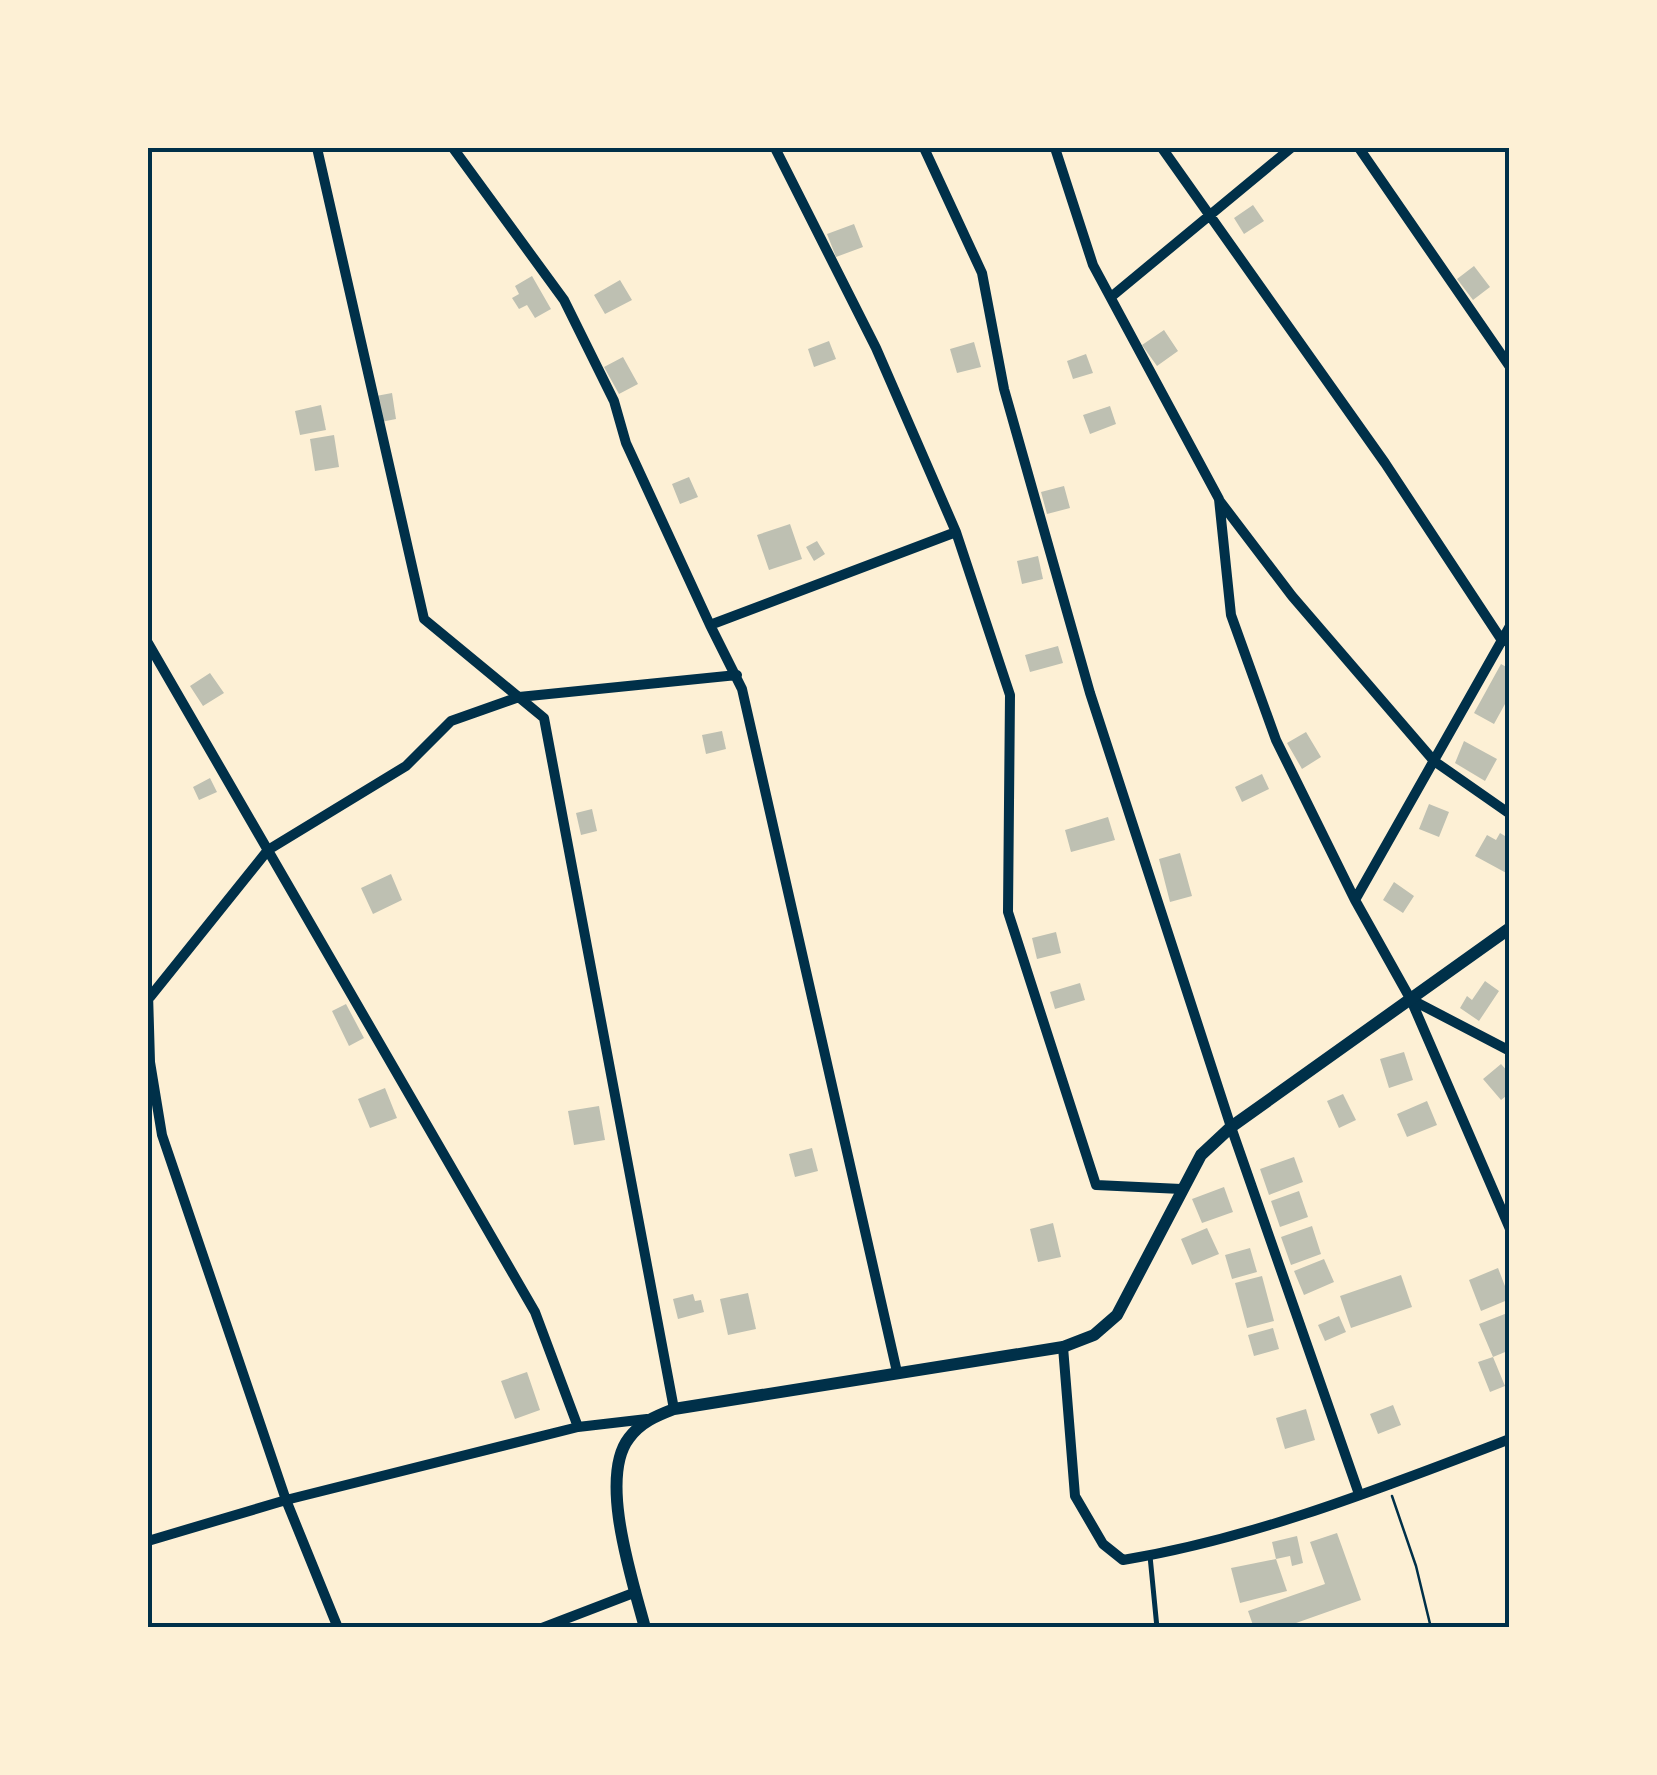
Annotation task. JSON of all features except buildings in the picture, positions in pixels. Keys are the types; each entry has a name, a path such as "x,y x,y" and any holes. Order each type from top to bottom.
{"street":[{"path":"317,148 424,619 544,718 674,1409"},
{"path":"452,148 564,300 614,401 626,443 737,675 897,1372"},
{"path":"775,148 876,348 956,532 1010,696 1008,912 1096,1184 1181,1189"},
{"path":"924,148 982,273 1004,389 1090,694 1231,1127 1359,1494"},
{"path":"1054,148 1093,264 1219,499 1292,596 1434,762 1510,814"},
{"path":"1162,148 1385,463 1505,641"},
{"path":"1111,298 1290,148"},
{"path":"1359,148 1510,367"},
{"path":"1219,499 1231,615 1276,740 1355,900 1411,1000 1510,1229"},
{"path":"710,625 956,532"},
{"path":"1355,900 1505,641 1510,626"},
{"path":"148,643 536,1312 578,1427"},
{"path":"338,1628 286,1500 162,1135 149,1063 148,994 268,850 406,766 452,720 519,697 737,675"},
{"path":"148,1541 286,1500 578,1427 647,1419 674,1409 1064,1347 1094,1335 1117,1315 1136,1284 1201,1155 1231,1127 1510,928"},
{"path":"1411,1000 1510,1052"},
{"path":"1064,1347 1075,1496 1103,1544 1123,1560 1260,1528 1388,1486 1510,1439"},
{"path":"645,1628 616,1496 617,1464 627,1440 647,1419"},
{"path":"542,1628 636,1592"}],"lane":[{"path":"1150,1555 1157,1628"}],"path":[{"path":"1388,1486 1416,1566 1430,1628"}]}
